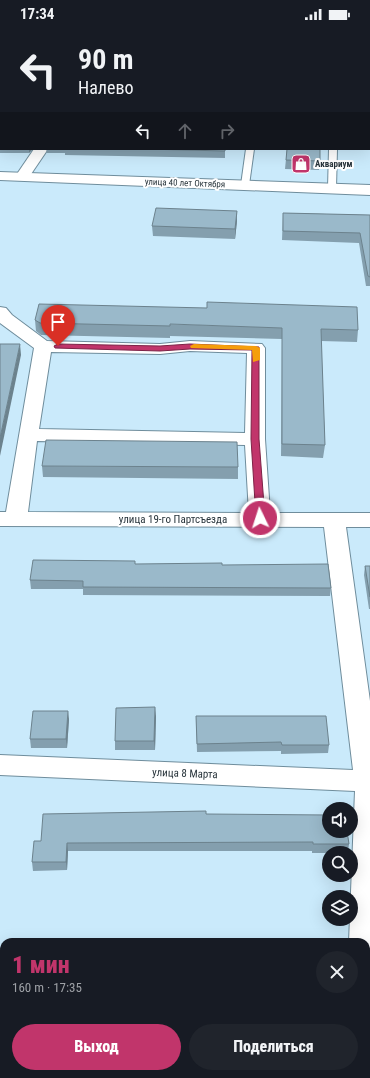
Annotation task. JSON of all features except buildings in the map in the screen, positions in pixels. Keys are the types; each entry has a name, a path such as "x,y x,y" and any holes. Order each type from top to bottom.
{"street":[{"path":"22,177 40,150"},
{"name":"улица 40 лет Октября","path":"0,176 370,190"},
{"path":"0,312 6,319 43,346 160,349 190,346 256,348 255,439 260,518"},
{"path":"8,518 28,435 43,346"},
{"path":"28,435 255,439"},
{"name":"улица 19-го Партсъезда","path":"8,518 260,518 370,520"},
{"path":"334,520 369,781 364,938"},
{"name":"улица 8 Марта","path":"0,765 369,781"}],"lane":[{"path":"244,185 250,150"},
{"path":"332,188 333,150"}],"slow traffic":[{"path":"194,346 256,348 256,360"}],"place":[{"name":"Аквариум","path":"301,164"}],"route":[{"path":"58,346 160,349 190,346 256,348 255,439 260,518"}]}
